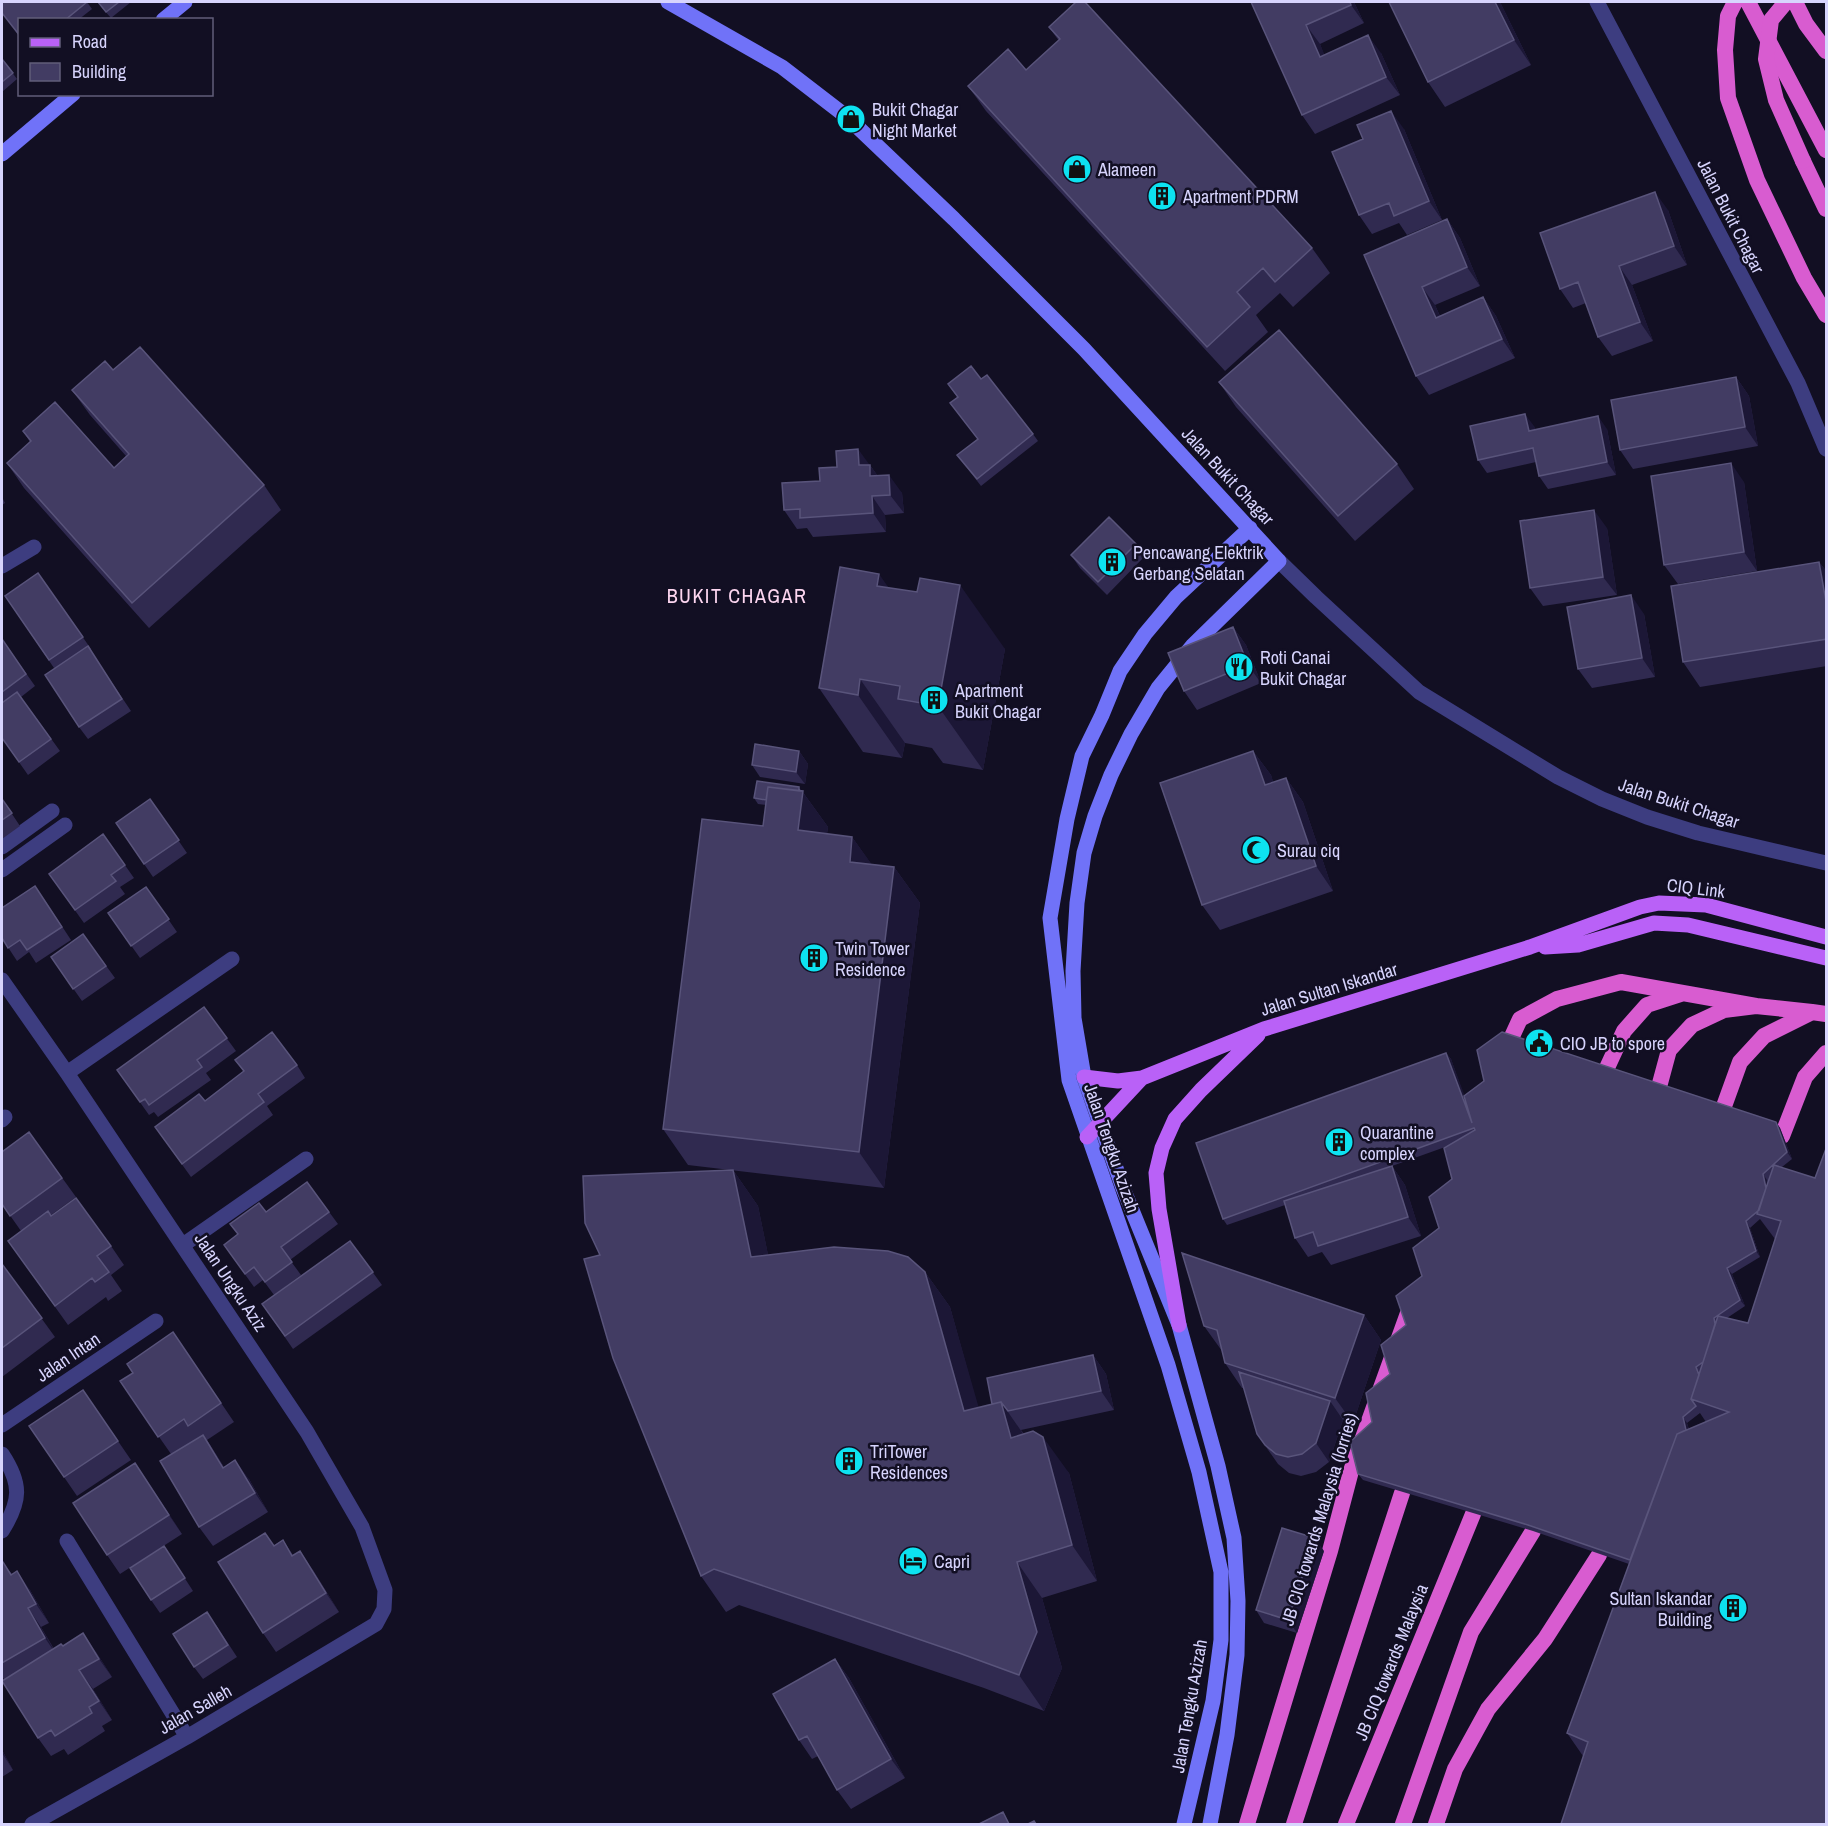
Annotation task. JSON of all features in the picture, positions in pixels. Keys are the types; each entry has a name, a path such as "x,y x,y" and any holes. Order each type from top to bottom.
{"highway":[{"path":"1748,2 1827,150"},
{"path":"1786,2 1771,20 1766,59 1776,100 1827,209"},
{"path":"1795,2 1806,24 1827,51"},
{"path":"1731,9 1725,50 1728,98 1756,180 1804,278 1827,315"},
{"path":"1497,1072 1520,1019 1557,999 1621,982 1756,1006 1819,1013"},
{"path":"1606,1070 1624,1031 1647,1005 1683,993"},
{"path":"1659,1087 1669,1050 1692,1025 1724,1010 1756,1006"},
{"path":"1723,1109 1740,1062 1764,1036 1819,1013"},
{"path":"1782,1136 1805,1077 1827,1053"},
{"name":"JB CIQ towards Malaysia (lorries)","path":"1247,1824 1330,1551 1351,1471 1419,1283"},
{"path":"1294,1824 1402,1493"},
{"name":"JB CIQ towards Malaysia","path":"1346,1824 1473,1514"},
{"path":"1402,1824 1471,1632 1533,1531"},
{"path":"1436,1824 1455,1769 1488,1709 1545,1639 1599,1555"}],"main road":[{"path":"165,18 185,2"},
{"name":"Jalan Bukit Chagar","path":"668,2 782,67 847,117 1084,348 1280,561"},
{"path":"6,150 71,96"},
{"name":"Jalan Tengku Azizah","path":"1184,1824 1213,1701 1221,1640 1221,1572 1199,1472 1168,1365 1068,1080 1050,918 1073,787 1082,756 1120,671 1138,643 1176,597 1250,528"},
{"name":"Jalan Tengku Azizah","path":"1210,1824 1227,1735 1237,1655 1238,1591 1234,1538 1218,1466 1179,1325 1123,1188 1084,1077 1074,1018 1073,971 1077,903 1084,853 1111,775 1131,734 1158,688 1192,645 1280,561"},
{"name":"CIQ Link","path":"1530,947 1640,907 1659,903 1706,905 1827,936"},
{"path":"1530,947 1578,945 1635,928 1670,923 1688,925 1827,958"},
{"name":"Jalan Sultan Iskandar","path":"1084,1077 1110,1080 1142,1078 1264,1029 1530,947"},
{"path":"1179,1325 1159,1209 1156,1173 1162,1148 1176,1119 1201,1089 1264,1029"},
{"name":"Jalan Sultan Iskandar","path":"1087,1137 1142,1078"}],"street":[{"name":"Jalan Bukit Chagar","path":"1597,2 1764,323 1798,383 1827,449"},
{"path":"2,566 34,547"},
{"name":"Jalan Bukit Chagar","path":"1280,561 1419,693 1558,777 1602,799 1647,817 1698,833 1827,863"},
{"path":"2,848 52,811"},
{"path":"2,870 65,825"},
{"path":"67,1073 232,959"},
{"name":"Jalan Ungku Aziz","path":"2,980 296,1413 362,1527 385,1590 384,1609 376,1624"},
{"path":"183,1245 306,1159"},
{"name":"Jalan Intan","path":"2,1425 156,1321"},
{"path":"2,1454 13,1471 17,1488 16,1505 2,1532"},
{"path":"67,1541 187,1737"},
{"name":"Jalan Salleh","path":"32,1824 187,1737 376,1624"}],"building":[{"path":"2,2 87,2 67,18 18,18 18,33 2,13"},
{"path":"98,2 119,2 106,12"},
{"name":"Apartment PDRM","path":"1076,2 1085,2 1312,248 1275,282 1263,268 1237,292 1250,307 1207,347 968,86 1008,49 1026,70 1060,39 1049,27"},
{"path":"1251,2 1350,2 1351,5 1306,25 1320,57 1368,35 1386,77 1302,115"},
{"path":"1389,2 1495,2 1514,40 1428,82"},
{"path":"2,59 13,73 2,82"},
{"path":"1391,111 1429,201 1394,216 1389,203 1359,215 1332,152 1363,139 1357,125"},
{"path":"1655,192 1674,246 1619,266 1640,322 1598,337 1578,282 1560,289 1540,233"},
{"path":"1447,219 1467,267 1422,287 1436,318 1483,297 1502,339 1416,376 1364,255"},
{"path":"1279,330 1397,464 1338,516 1219,382"},
{"path":"140,347 264,485 132,603 7,463 31,441 23,431 55,402 114,468 129,454 72,390 105,361 113,370"},
{"path":"971,366 981,379 987,375 1033,434 977,479 957,455 978,439 950,403 958,397 948,384"},
{"path":"1736,377 1745,427 1620,450 1611,400"},
{"path":"1525,414 1529,431 1598,416 1607,462 1539,476 1533,448 1478,460 1470,426"},
{"path":"858,449 859,465 870,465 870,476 889,475 890,495 872,496 873,513 800,518 800,509 784,510 782,483 820,481 819,468 837,467 836,451"},
{"path":"1731,463 1744,552 1664,565 1651,476"},
{"path":"1594,510 1603,577 1530,588 1520,521"},
{"path":"1109,517 1136,544 1098,582 1071,555"},
{"path":"1819,562 1827,607 1827,639 1683,662 1671,586"},
{"path":"840,567 879,574 877,586 917,592 920,578 960,585 938,706 898,699 900,686 860,679 858,695 819,688"},
{"path":"38,573 83,637 49,660 5,596"},
{"path":"1631,595 1642,658 1578,669 1567,607"},
{"path":"1233,627 1248,665 1184,691 1168,653"},
{"path":"2,639 26,674 2,692"},
{"path":"88,646 122,699 79,727 45,675"},
{"path":"17,692 51,739 19,762 2,738 2,703"},
{"path":"755,744 799,751 796,772 752,765"},
{"name":"Surau ciq","path":"1253,751 1265,785 1286,778 1316,866 1202,905 1160,783"},
{"path":"757,781 799,787 799,791 768,787 766,800 754,798"},
{"name":"Twin Tower Residence","path":"768,787 803,791 798,830 852,837 850,862 894,867 859,1152 663,1129 702,819 763,826"},
{"path":"2,799 12,813 2,820"},
{"path":"150,799 179,840 144,864 116,823"},
{"path":"103,834 125,865 111,875 116,881 75,910 49,874"},
{"path":"35,886 62,927 27,950 20,940 8,948 2,938 2,908"},
{"path":"146,887 169,919 131,946 108,913"},
{"path":"83,934 106,966 73,989 51,957"},
{"path":"204,1007 227,1038 197,1060 202,1067 149,1105 145,1099 140,1102 117,1070"},
{"path":"272,1032 297,1065 258,1094 264,1102 182,1164 155,1127 199,1094 205,1101 244,1071 235,1060"},
{"path":"1502,1032 1776,1122 1787,1152 1763,1174 1766,1188 1759,1210 1746,1221 1756,1251 1727,1268 1740,1300 1714,1318 1715,1324 1703,1362 1696,1367 1699,1375 1691,1399 1696,1406 1683,1417 1686,1430 1677,1434 1630,1560 1528,1525 1358,1474 1350,1442 1372,1422 1366,1393 1390,1374 1381,1345 1406,1325 1396,1296 1422,1276 1413,1248 1439,1228 1429,1197 1452,1179 1444,1148 1475,1130 1474,1128 1223,1219 1196,1143 1446,1053 1472,1123 1464,1096 1484,1081 1477,1050"},
{"path":"29,1132 62,1178 10,1216 2,1204 2,1152"},
{"name":"Sultan Iskandar Building","path":"1827,1146 1827,1824 1561,1824 1588,1742 1567,1733 1677,1434 1729,1412 1691,1399 1718,1316 1748,1323 1781,1221 1757,1214 1774,1165 1815,1178"},
{"path":"1392,1166 1408,1217 1318,1246 1313,1232 1295,1238 1284,1201"},
{"name":"TriTower Residences","path":"733,1170 751,1257 834,1247 888,1251 908,1257 925,1272 964,1411 1001,1402 1011,1438 1033,1431 1043,1437 1072,1545 1017,1562 1037,1632 1019,1675 714,1569 701,1576 613,1358 584,1259 600,1255 585,1223 583,1176"},
{"path":"307,1182 329,1212 281,1247 292,1262 265,1282 254,1267 245,1274 224,1245 238,1234 230,1224 259,1203 266,1212"},
{"path":"76,1198 111,1246 97,1256 109,1272 95,1282 92,1278 55,1306 8,1241 48,1211 51,1216"},
{"path":"350,1241 373,1272 285,1336 262,1304"},
{"path":"1182,1253 1364,1315 1335,1398 1225,1363 1217,1330 1204,1326"},
{"path":"2,1264 42,1318 2,1348"},
{"path":"173,1332 221,1403 188,1426 184,1419 158,1437 120,1381 133,1373 127,1364"},
{"path":"1093,1355 1101,1391 1008,1411 1001,1402 992,1404 987,1378"},
{"path":"1239,1372 1330,1401 1316,1443 1302,1454 1288,1457 1276,1454 1265,1445 1257,1434"},
{"path":"83,1390 118,1441 64,1477 29,1426"},
{"path":"203,1435 223,1468 235,1460 255,1493 199,1527 160,1461"},
{"path":"135,1463 169,1515 107,1555 73,1503"},
{"path":"1282,1528 1315,1538 1288,1620 1256,1610"},
{"path":"265,1533 274,1546 283,1540 292,1556 300,1551 326,1593 263,1633 218,1562"},
{"path":"164,1546 185,1578 151,1600 130,1568"},
{"path":"2,1562 11,1575 17,1571 36,1604 28,1608 45,1638 2,1663"},
{"path":"207,1612 228,1645 194,1667 173,1634"},
{"path":"83,1633 99,1659 79,1670 99,1701 89,1707 92,1713 55,1736 51,1730 38,1738 2,1681"},
{"path":"835,1659 891,1759 837,1790 807,1736 799,1740 773,1694"},
{"path":"1003,1812 1009,1824 979,1824"}],"place":[{"name":"Bukit Chagar Night Market","path":"851,119"},
{"name":"Alameen","path":"1077,169"},
{"name":"Apartment PDRM","path":"1162,196"},
{"name":"Pencawang Elektrik Gerbang Selatan","path":"1112,562"},
{"name":"Roti Canai Bukit Chagar","path":"1239,667"},
{"name":"Apartment Bukit Chagar","path":"934,700"},
{"name":"Surau ciq","path":"1256,850"},
{"name":"Twin Tower Residence","path":"814,958"},
{"name":"CIO JB to spore","path":"1539,1043"},
{"name":"Quarantine complex","path":"1339,1142"},
{"name":"TriTower Residences","path":"849,1461"},
{"name":"Capri","path":"913,1561"},
{"name":"Sultan Iskandar Building","path":"1733,1608"}],"district":[{"name":"BUKIT CHAGAR","path":"737,595"}]}
